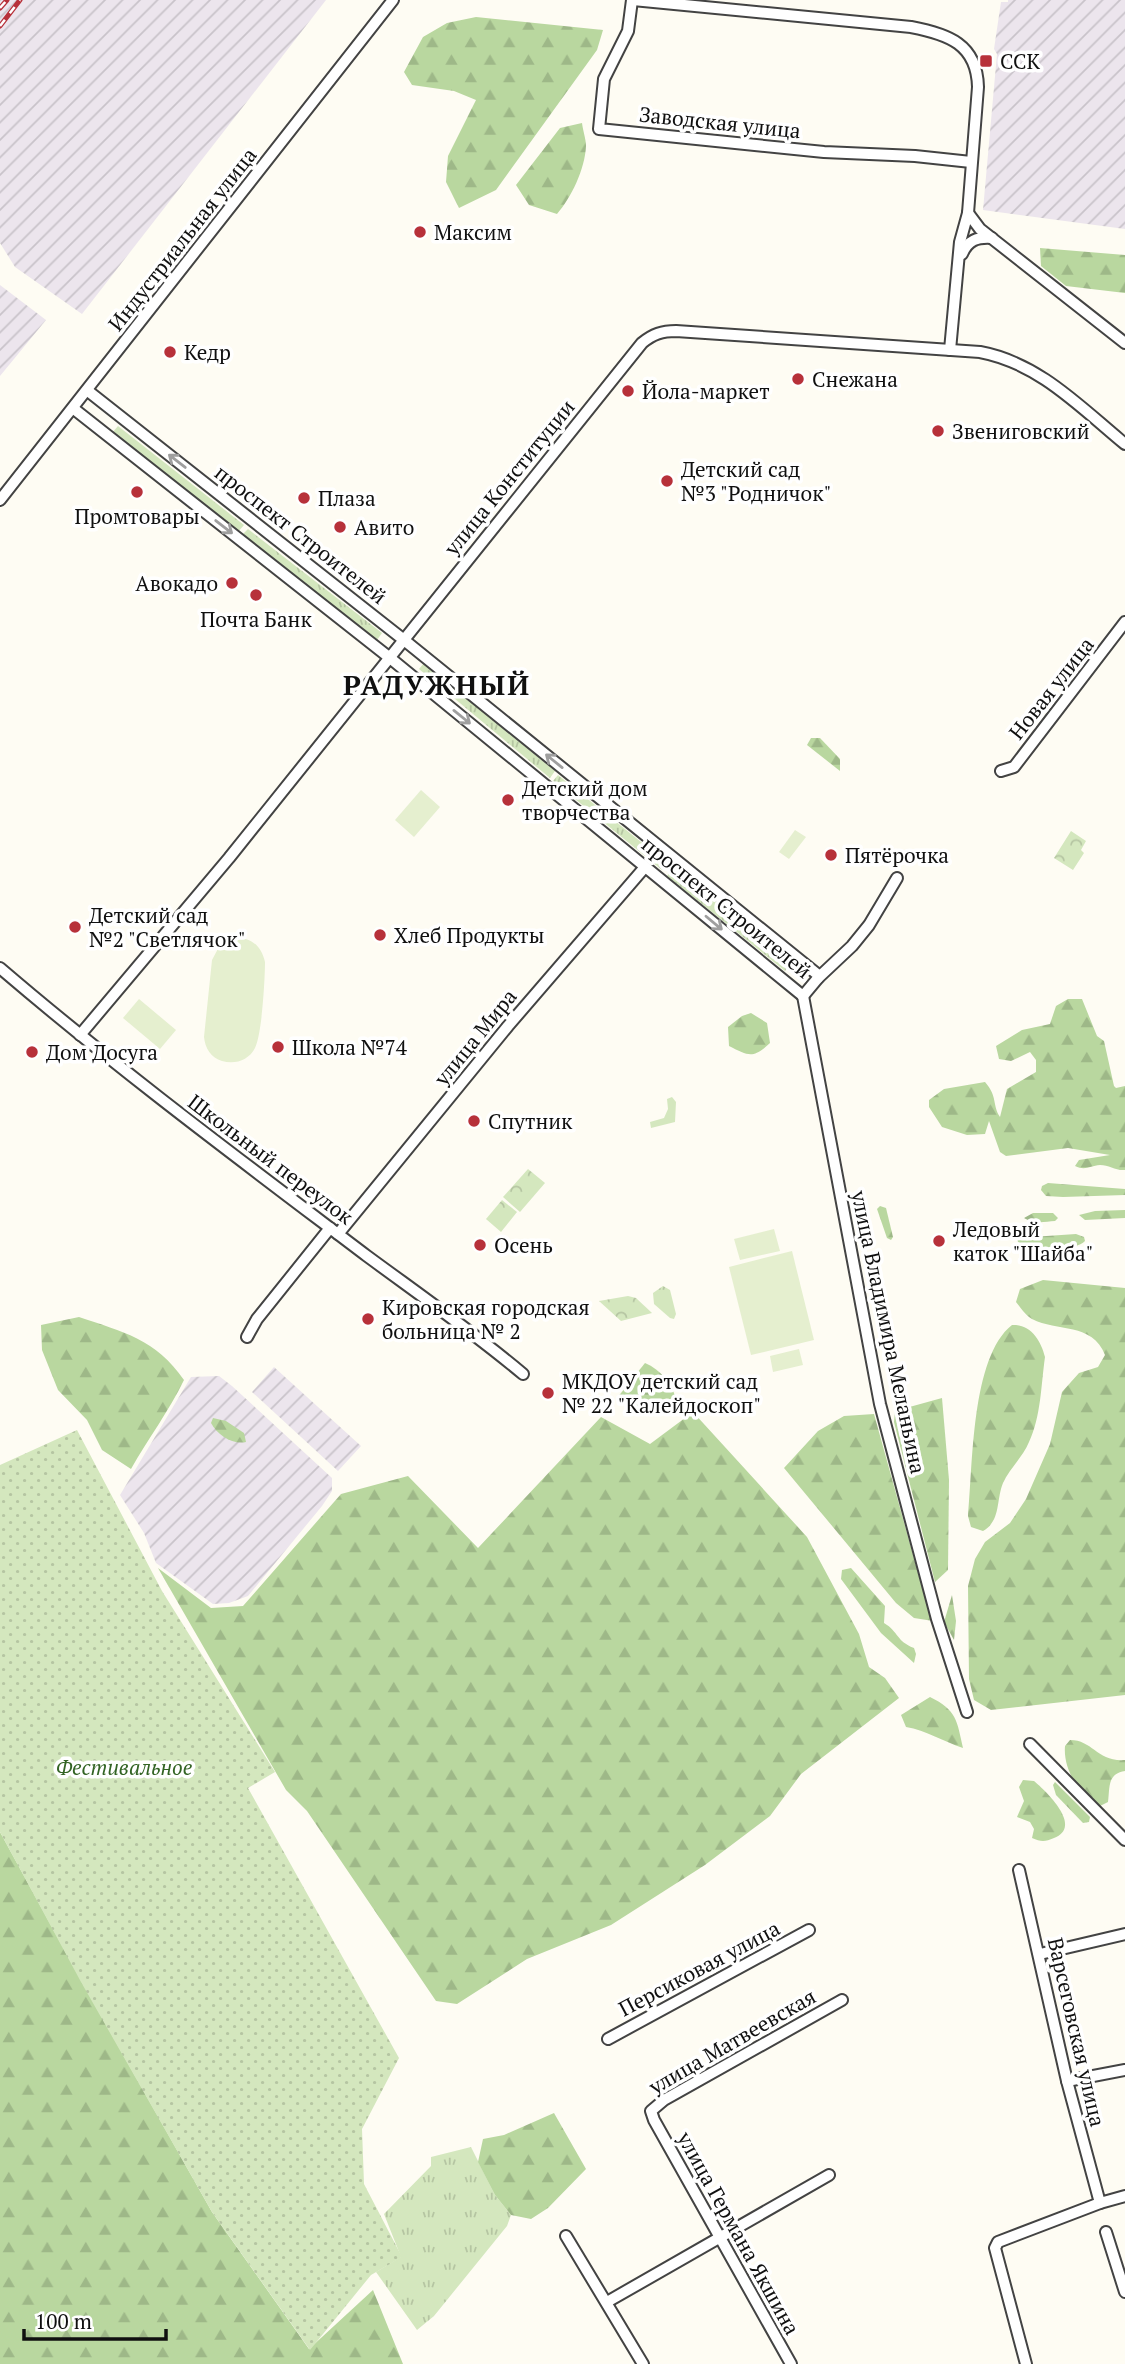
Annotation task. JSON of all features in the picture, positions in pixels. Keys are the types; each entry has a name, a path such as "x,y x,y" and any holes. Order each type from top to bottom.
{"street":[{"name":"Индустриальная улица","path":"0,500 393,0"},
{"path":"632,0 911,27 953,40 969,55 978,79 968,213 958,263 950,350"},
{"name":"Заводская улица","path":"632,0 628,32 604,79 599,128 824,152 915,156 971,162"},
{"path":"968,213 974,224 1125,343"},
{"path":"958,263 967,244 973,239 992,238"},
{"name":"улица Конституции","path":"80,1035 229,858 642,343 654,335 676,331 998,355 1027,367 1054,384 1125,444"},
{"name":"проспект Строителей","path":"74,409 390,658 803,996 818,978 817,974 404,640 88,391"},
{"name":"Новая улица","path":"1002,771 1014,767 1125,622"},
{"name":"улица Мира","path":"247,1337 257,1319 645,867"},
{"path":"818,978 852,946 869,925 897,878"},
{"name":"Школьный переулок","path":"0,968 80,1035 334,1231 460,1322 523,1374"},
{"name":"улица Владимира Меланьина","path":"803,996 880,1404 937,1619 967,1712"},
{"path":"1030,1745 1120,1826 1125,1840"},
{"name":"Варсеговская улица","path":"1019,1870 1067,2081 1100,2203"},
{"name":"Персиковая улица","path":"608,2039 809,1930"},
{"path":"1040,1954 1125,1934"},
{"name":"улица Матвеевская","path":"654,2120 650,2111 664,2100 842,2000"},
{"path":"1067,2081 1125,2070"},
{"name":"улица Германа Якшина","path":"654,2120 790,2364"},
{"path":"607,2301 829,2175"},
{"path":"1026,2364 995,2248 998,2242 1125,2196"},
{"path":"1106,2232 1125,2292"},
{"path":"566,2236 643,2364"}],"shaded area":[{"path":"0,0 326,0 82,314 15,267 0,243"},
{"path":"1125,0 1125,229 983,210 997,54 994,49 1001,2"},
{"path":"0,285 46,320 0,376"},
{"path":"274,1367 361,1446 338,1471 252,1392"},
{"path":"219,1376 332,1478 332,1491 248,1596 229,1603 213,1604 156,1563 144,1533 120,1495 191,1377"}],"green space":[{"path":"476,17 603,30 597,50 496,190 459,208 446,182 448,156 476,100 454,91 412,85 404,72 423,37 447,23"},
{"path":"582,123 586,143 585,155 567,200 557,214 529,205 516,185 560,128"},
{"path":"1040,248 1125,255 1125,293 1066,286 1041,266"},
{"path":"118,426 244,525 238,532 112,433"},
{"path":"248,529 382,633 377,640 242,535"},
{"path":"424,663 555,771 550,778 419,669"},
{"path":"811,738 820,738 840,759 840,771 807,745"},
{"path":"558,775 667,863 662,870 553,781"},
{"path":"421,790 440,807 414,837 395,820"},
{"path":"795,830 806,837 789,859 779,852"},
{"path":"1071,831 1086,841 1081,850 1084,853 1073,870 1054,858"},
{"path":"674,867 792,962 785,971 667,876"},
{"path":"231,938 243,938 253,942 261,950 265,962 263,1006 255,1048 241,1061 232,1062 218,1060 212,1055 207,1049 204,1037 212,960 220,945"},
{"path":"139,999 176,1030 160,1049 123,1018"},
{"path":"1068,999 1082,999 1097,1036 1104,1041 1114,1086 1125,1086 1125,1170 1100,1165 1085,1168 1075,1166 1079,1160 1110,1155 1068,1148 1006,1156 1000,1152 989,1121 985,1134 967,1135 942,1127 929,1107 929,1100 944,1089 985,1082 992,1092 1000,1117 1007,1089 1036,1072 1036,1060 1030,1052 1011,1061 999,1059 996,1046 1022,1030 1050,1024 1056,1006"},
{"path":"751,1013 767,1023 770,1043 755,1054 741,1052 729,1046 728,1027 742,1016"},
{"path":"672,1097 676,1102 675,1122 651,1128 650,1122 664,1118 668,1109 667,1099"},
{"path":"528,1169 545,1183 520,1212 503,1197"},
{"path":"1048,1183 1125,1189 1125,1195 1046,1196 1041,1190 1042,1186"},
{"path":"502,1200 517,1212 501,1232 486,1219"},
{"path":"880,1206 886,1208 893,1237 891,1240 887,1238 877,1209"},
{"path":"1125,1210 1125,1218 1085,1220 1079,1215 1095,1211"},
{"path":"1033,1213 1053,1213 1058,1218 1055,1221 1039,1222 1024,1218"},
{"path":"774,1229 780,1251 740,1260 734,1239"},
{"path":"1076,1234 1084,1237 1085,1241 1063,1248 1033,1246 1018,1242 1017,1238"},
{"path":"792,1251 814,1340 751,1355 729,1267"},
{"path":"1043,1280 1125,1288 1125,1695 991,1710 974,1700 969,1679 968,1586 975,1559 985,1542 1010,1523 1026,1499 1050,1444 1062,1392 1079,1373 1098,1367 1105,1355 1092,1337 1042,1323 1030,1318 1023,1311 1016,1302 1020,1289"},
{"path":"663,1286 670,1290 676,1314 674,1319 654,1304 653,1293"},
{"path":"628,1296 636,1298 652,1313 621,1321 599,1301"},
{"path":"79,1317 124,1333 150,1346 173,1366 184,1380 131,1469 102,1450 87,1420 58,1390 42,1350 41,1325"},
{"path":"1012,1325 1030,1330 1043,1351 1045,1357 1040,1401 1029,1442 1003,1483 993,1522 983,1531 971,1527 968,1516 976,1414 989,1361 999,1340"},
{"path":"799,1349 803,1365 773,1372 770,1356"},
{"path":"645,1363 664,1377 676,1398 663,1407 638,1409 617,1398"},
{"path":"942,1398 949,1480 948,1570 935,1582 894,1422 895,1411"},
{"path":"693,1412 807,1537 859,1634 869,1667 885,1678 899,1698 801,1774 770,1816 705,1865 611,1925 527,1959 457,2004 436,2001 307,1811 286,1790 158,1568 211,1608 243,1606 341,1494 408,1476 478,1548 601,1417 650,1444"},
{"path":"874,1414 933,1621 914,1618 896,1603 784,1468 818,1431 844,1416"},
{"path":"213,1418 226,1421 244,1433 246,1442 236,1442 221,1435 211,1423"},
{"name":"Фестивальное","path":"77,1430 162,1591 275,1772 248,1788 399,2058 362,2129 364,2184 402,2257 371,2275 310,2350 212,2212 81,1982 0,1832 0,1465"},
{"path":"851,1568 885,1606 884,1623 914,1648 914,1663 881,1633 841,1579 842,1570"},
{"path":"952,1595 956,1621 954,1640 944,1622"},
{"path":"930,1697 951,1712 963,1748 906,1727 901,1715"},
{"path":"1070,1740 1084,1743 1108,1758 1125,1760 1125,1771 1115,1775 1110,1782 1108,1802 1100,1806 1092,1801 1074,1780 1065,1755 1065,1746"},
{"path":"1023,1780 1034,1781 1060,1809 1065,1826 1062,1833 1045,1841 1032,1838 1034,1829 1030,1822 1017,1817 1024,1801 1019,1787"},
{"path":"1055,1782 1090,1817 1089,1822 1083,1823 1056,1795 1053,1785"},
{"path":"0,1832 212,2212 309,2349 373,2290 403,2364 0,2364"},
{"path":"554,2113 586,2169 548,2208 531,2219 511,2215 495,2195 478,2162 483,2139 504,2135"},
{"path":"471,2147 495,2195 511,2215 507,2226 434,2316 417,2330 376,2272 401,2257 384,2214 431,2166 431,2157"}],"railway":[{"path":"0,8 7,0"},
{"path":"0,26 20,0"}],"place":[{"name":"ССК","path":"986,61"},
{"name":"Максим","path":"420,232"},
{"name":"Кедр","path":"170,352"},
{"name":"Снежана","path":"798,379"},
{"name":"Йола-маркет","path":"628,391"},
{"name":"Звениговский","path":"938,431"},
{"name":"Детский сад №3 \"Родничок\"","path":"667,481"},
{"name":"Промтовары","path":"137,492"},
{"name":"Плаза","path":"304,498"},
{"name":"Авито","path":"340,527"},
{"name":"Авокадо","path":"232,583"},
{"name":"Почта Банк","path":"256,595"},
{"name":"Детский дом творчества","path":"508,800"},
{"name":"Пятёрочка","path":"831,855"},
{"name":"Детский сад №2 \"Светлячок\"","path":"75,927"},
{"name":"Хлеб Продукты","path":"380,935"},
{"name":"Школа №74","path":"278,1047"},
{"name":"Дом Досуга","path":"32,1052"},
{"name":"Спутник","path":"474,1121"},
{"name":"Ледовый каток \"Шайба\"","path":"939,1241"},
{"name":"Осень","path":"480,1245"},
{"name":"Кировская городская больница № 2","path":"368,1319"},
{"name":"МКДОУ детский сад № 22 \"Калейдоскоп\"","path":"548,1393"}],"district":[{"name":"РАДУЖНЫЙ","path":"437,684"}]}
